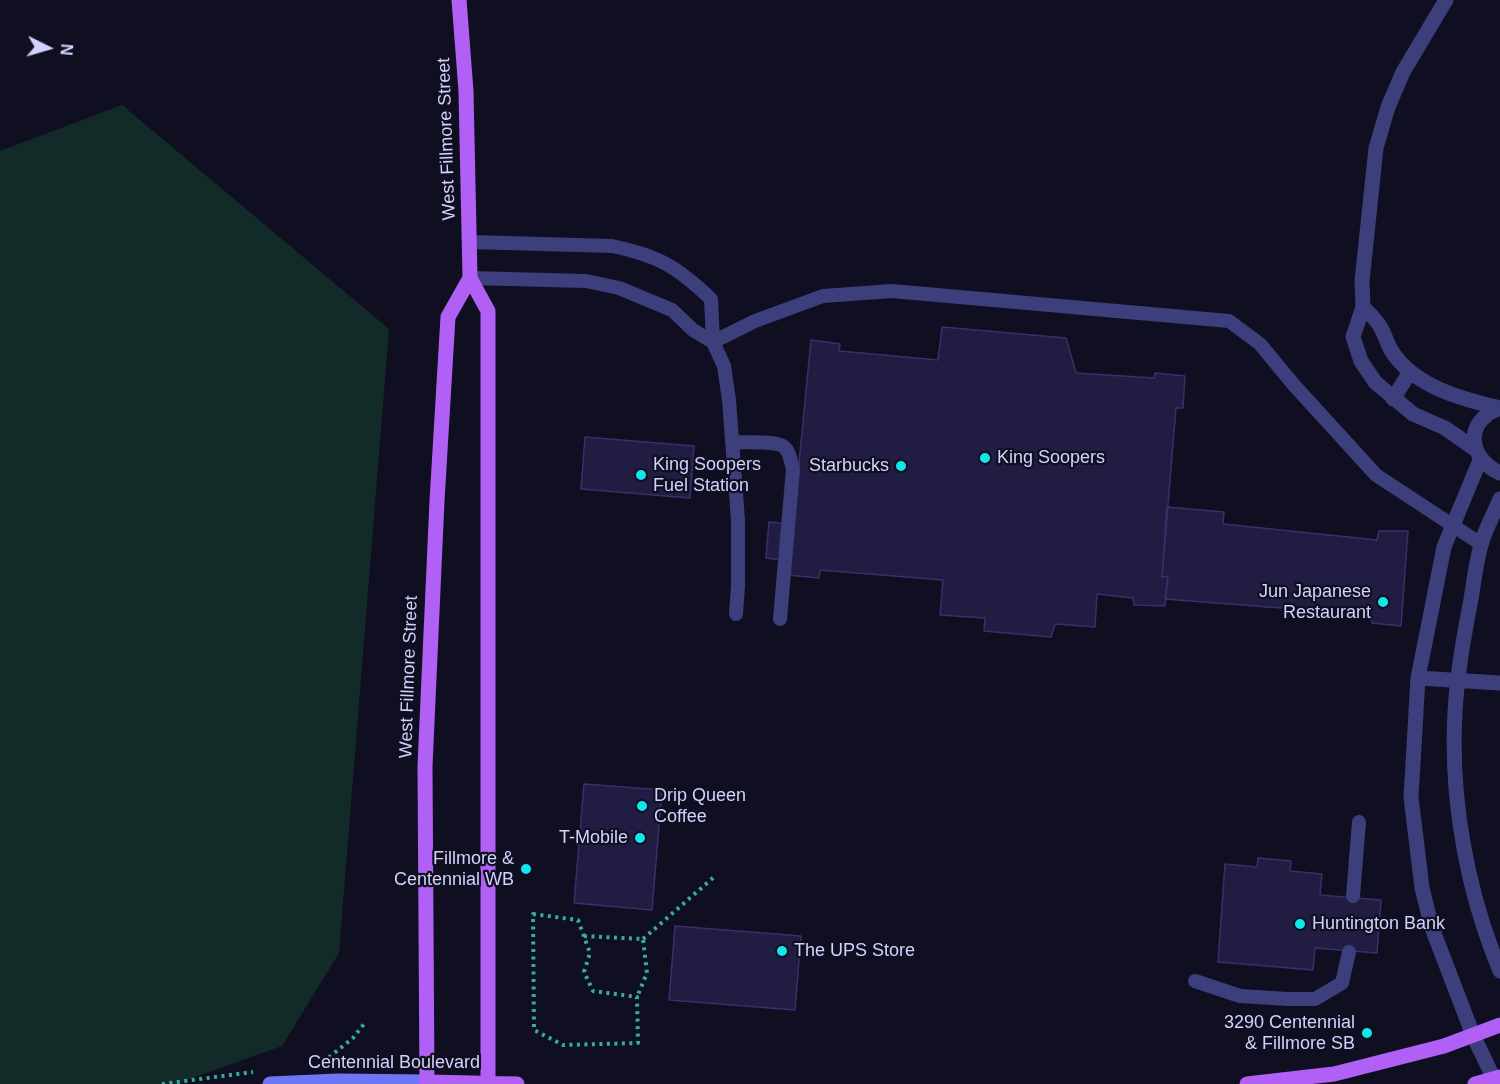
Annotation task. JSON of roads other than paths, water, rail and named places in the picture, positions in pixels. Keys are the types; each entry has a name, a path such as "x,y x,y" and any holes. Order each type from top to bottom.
{"main road":[{"name":"West Fillmore Street","path":"459,0 466,91 470,278 488,311 488,1083"},
{"name":"West Fillmore Street","path":"427,1083 425,765 437,489 448,317 470,278"},
{"path":"1247,1084 1334,1074 1444,1046 1500,1025"},
{"path":"1475,1084 1498,1080"},
{"name":"Centennial Boulevard","path":"270,1084 338,1081 518,1084"}],"street":[{"path":"1446,0 1403,72 1388,107 1376,148 1362,281 1363,307 1353,337 1361,361 1375,382 1413,414 1445,428 1478,455 1489,468 1500,473"},
{"path":"1363,307 1380,326 1391,350 1410,372 1465,400 1500,408"},
{"path":"1394,399 1410,372"},
{"path":"1498,1080 1473,1035 1432,928 1422,888 1411,797 1418,678 1444,547 1478,455 1475,436 1478,425 1487,415 1500,408"},
{"path":"1500,499 1481,544 1463,639 1455,712 1454,756 1458,806 1466,857 1480,911 1500,971"},
{"path":"1418,678 1500,683"}],"lane":[{"path":"470,242 612,246 656,257 693,282 711,299 713,342 724,366 732,442 738,520 736,614"},
{"path":"470,278 586,281 619,288 672,310 693,330 713,342"},
{"path":"713,342 755,321 823,296 892,291 1229,321 1260,344 1293,384 1376,475 1481,544"},
{"path":"732,442 777,443 785,448 793,469 780,619"},
{"path":"1353,896 1359,822"},
{"path":"1195,981 1240,996 1315,999 1342,982 1349,952"}],"place":[{"name":"King Soopers","path":"985,458"},
{"name":"Starbucks","path":"901,466"},
{"name":"King Soopers Fuel Station","path":"641,475"},
{"name":"Jun Japanese Restaurant","path":"1383,602"},
{"name":"Drip Queen Coffee","path":"642,806"},
{"name":"T-Mobile","path":"640,838"},
{"name":"Fillmore & Centennial WB","path":"526,869"},
{"name":"Huntington Bank","path":"1300,924"},
{"name":"The UPS Store","path":"782,951"},
{"name":"3290 Centennial & Fillmore SB","path":"1367,1033"}]}
